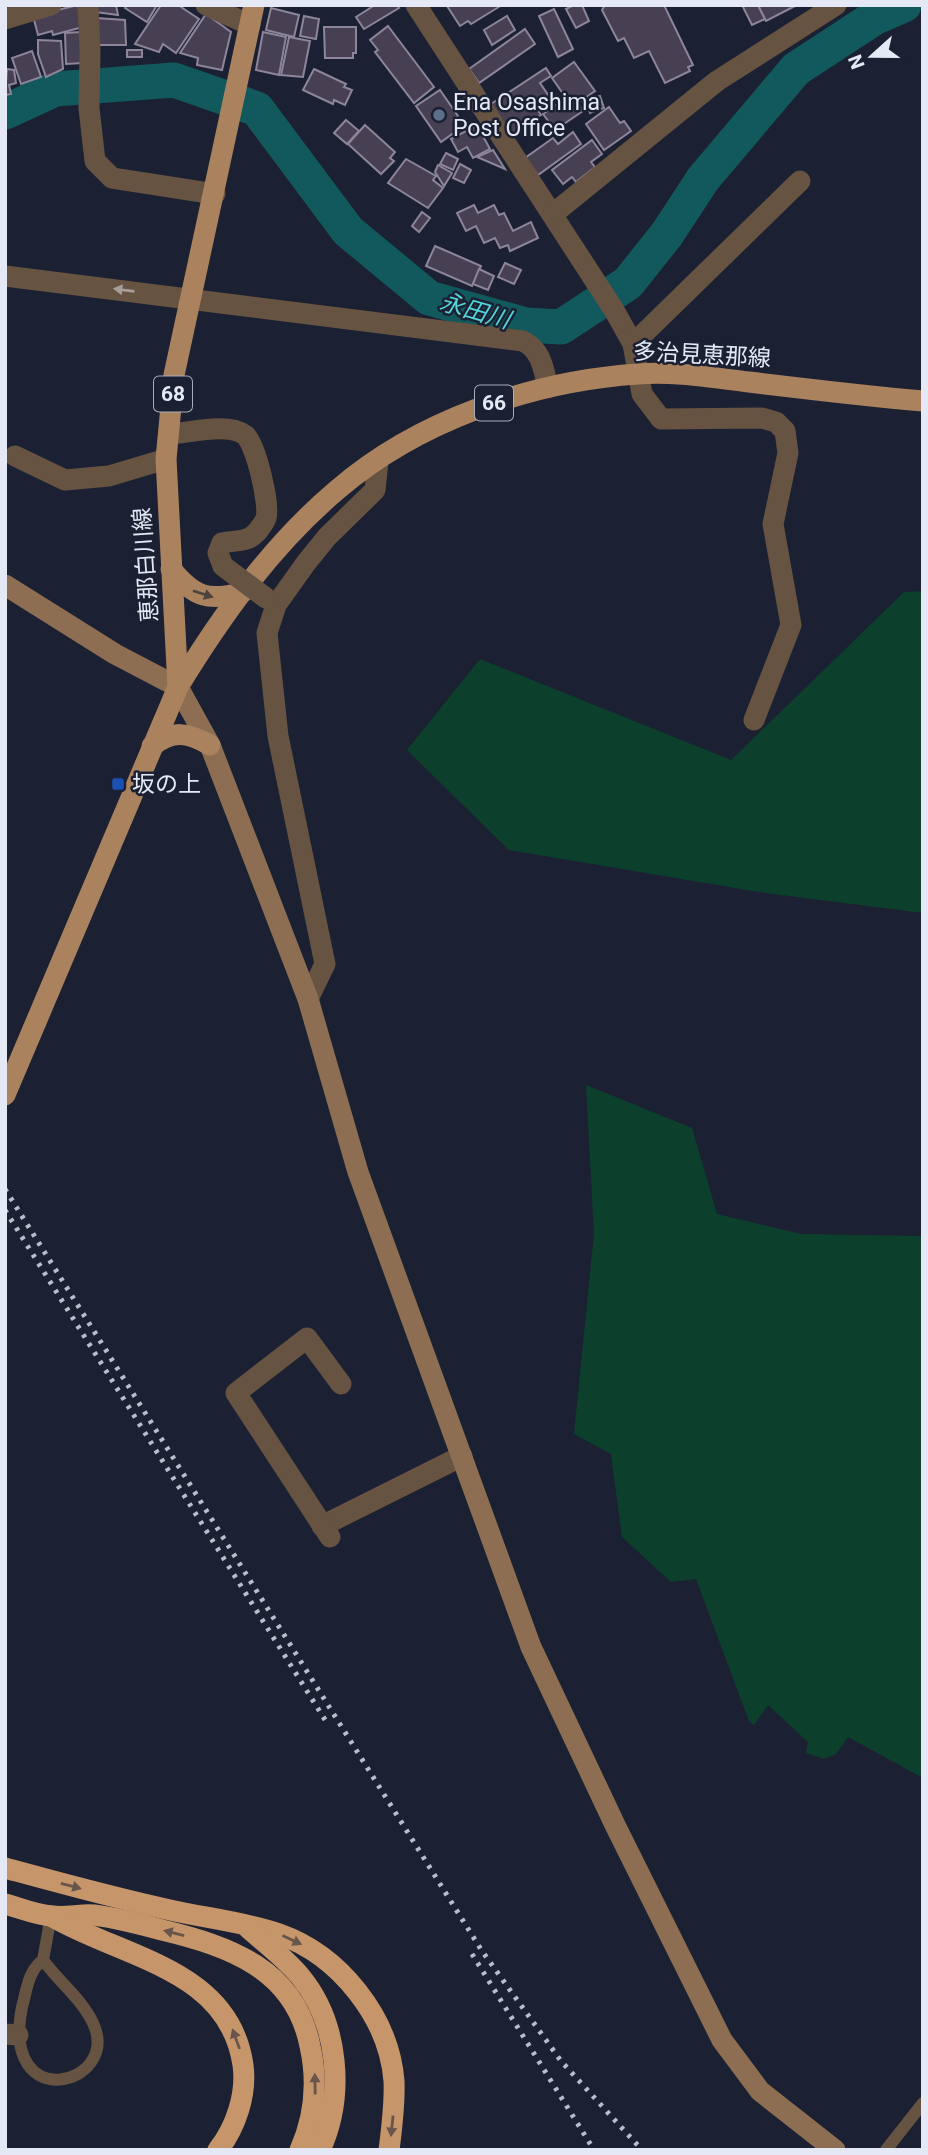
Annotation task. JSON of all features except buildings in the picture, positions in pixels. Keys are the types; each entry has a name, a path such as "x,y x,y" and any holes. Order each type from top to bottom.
{"highway":[{"path":"5,1868 113,1898 278,1933 307,1947 341,1973 370,2007 389,2055 394,2079 390,2150"},
{"path":"5,1904 51,1916 92,1915 213,1942 268,1973 287,1993 298,2011 308,2034 314,2066 315,2094 307,2134 300,2150"},
{"path":"51,1916 78,1932 183,1976 214,1999 223,2011 241,2052 244,2075 235,2119 218,2150"},
{"path":"247,1927 301,1977 320,2012 333,2057 336,2093 320,2150"}],"main road":[{"name":"恵那白川線","path":"5,1096 178,687 177,615 171,569 166,459 174,375 252,15"},
{"name":"多治見恵那線","path":"178,687 215,627 243,592 296,529 338,489 422,434 491,404 548,387 640,373 716,378 923,401"},
{"path":"171,569 184,584 207,597 222,598 243,592"},
{"path":"152,746 176,733 190,734 210,745"}],"street":[{"path":"5,19 51,5"},
{"path":"88,5 89,108 95,161 112,178 215,194"},
{"path":"206,5 252,15"},
{"path":"416,5 614,310 633,344 642,394 661,419 762,418 776,422 785,431 788,453 773,524 791,625 754,720"},
{"path":"554,214 718,81 836,5"},
{"path":"633,344 800,181"},
{"path":"5,276 523,341 533,346 541,358 548,387"},
{"path":"170,434 235,431 246,436 262,479 266,518 256,533 245,541 222,543 218,553 223,566 271,601"},
{"path":"15,456 65,480 109,476 166,459"},
{"path":"309,999 325,964 278,736 267,633 271,601 327,537 375,490 377,462"},
{"path":"5,585 115,654 178,687 210,745 309,999 358,1172 531,1647 615,1825 722,2039 760,2091 835,2150"},
{"path":"341,1384 307,1338 236,1393 326,1532 462,1456"}],"lane":[{"path":"43,1960 92,2022 97,2036 96,2051 78,2074 64,2081 50,2080 36,2073 24,2061 11,2035 29,1979 35,1966 43,1960 51,1916"},
{"path":"886,2150 923,2103"}],"green space":[{"path":"923,591 923,913 759,892 509,850 407,750 480,659 731,760 904,592"},
{"path":"586,1085 692,1128 717,1214 801,1234 923,1236 923,1778 848,1737 836,1754 824,1759 806,1753 808,1742 768,1705 754,1725 749,1721 696,1579 671,1582 622,1537 611,1454 574,1434 594,1234"}],"waterway":[{"name":"永田川","path":"5,112 55,89 174,80 257,109 348,231 429,298 526,325 561,327 628,283 667,234 703,179 796,69 874,18 904,5"}],"railway":[{"path":"5,1189 482,1951 561,2061 642,2150"},
{"path":"5,1210 327,1723"},
{"path":"472,1954 594,2150"}],"place":[{"name":"Ena Osashima Post Office","path":"439,115"},
{"name":"坂の上","path":"118,784"}]}
